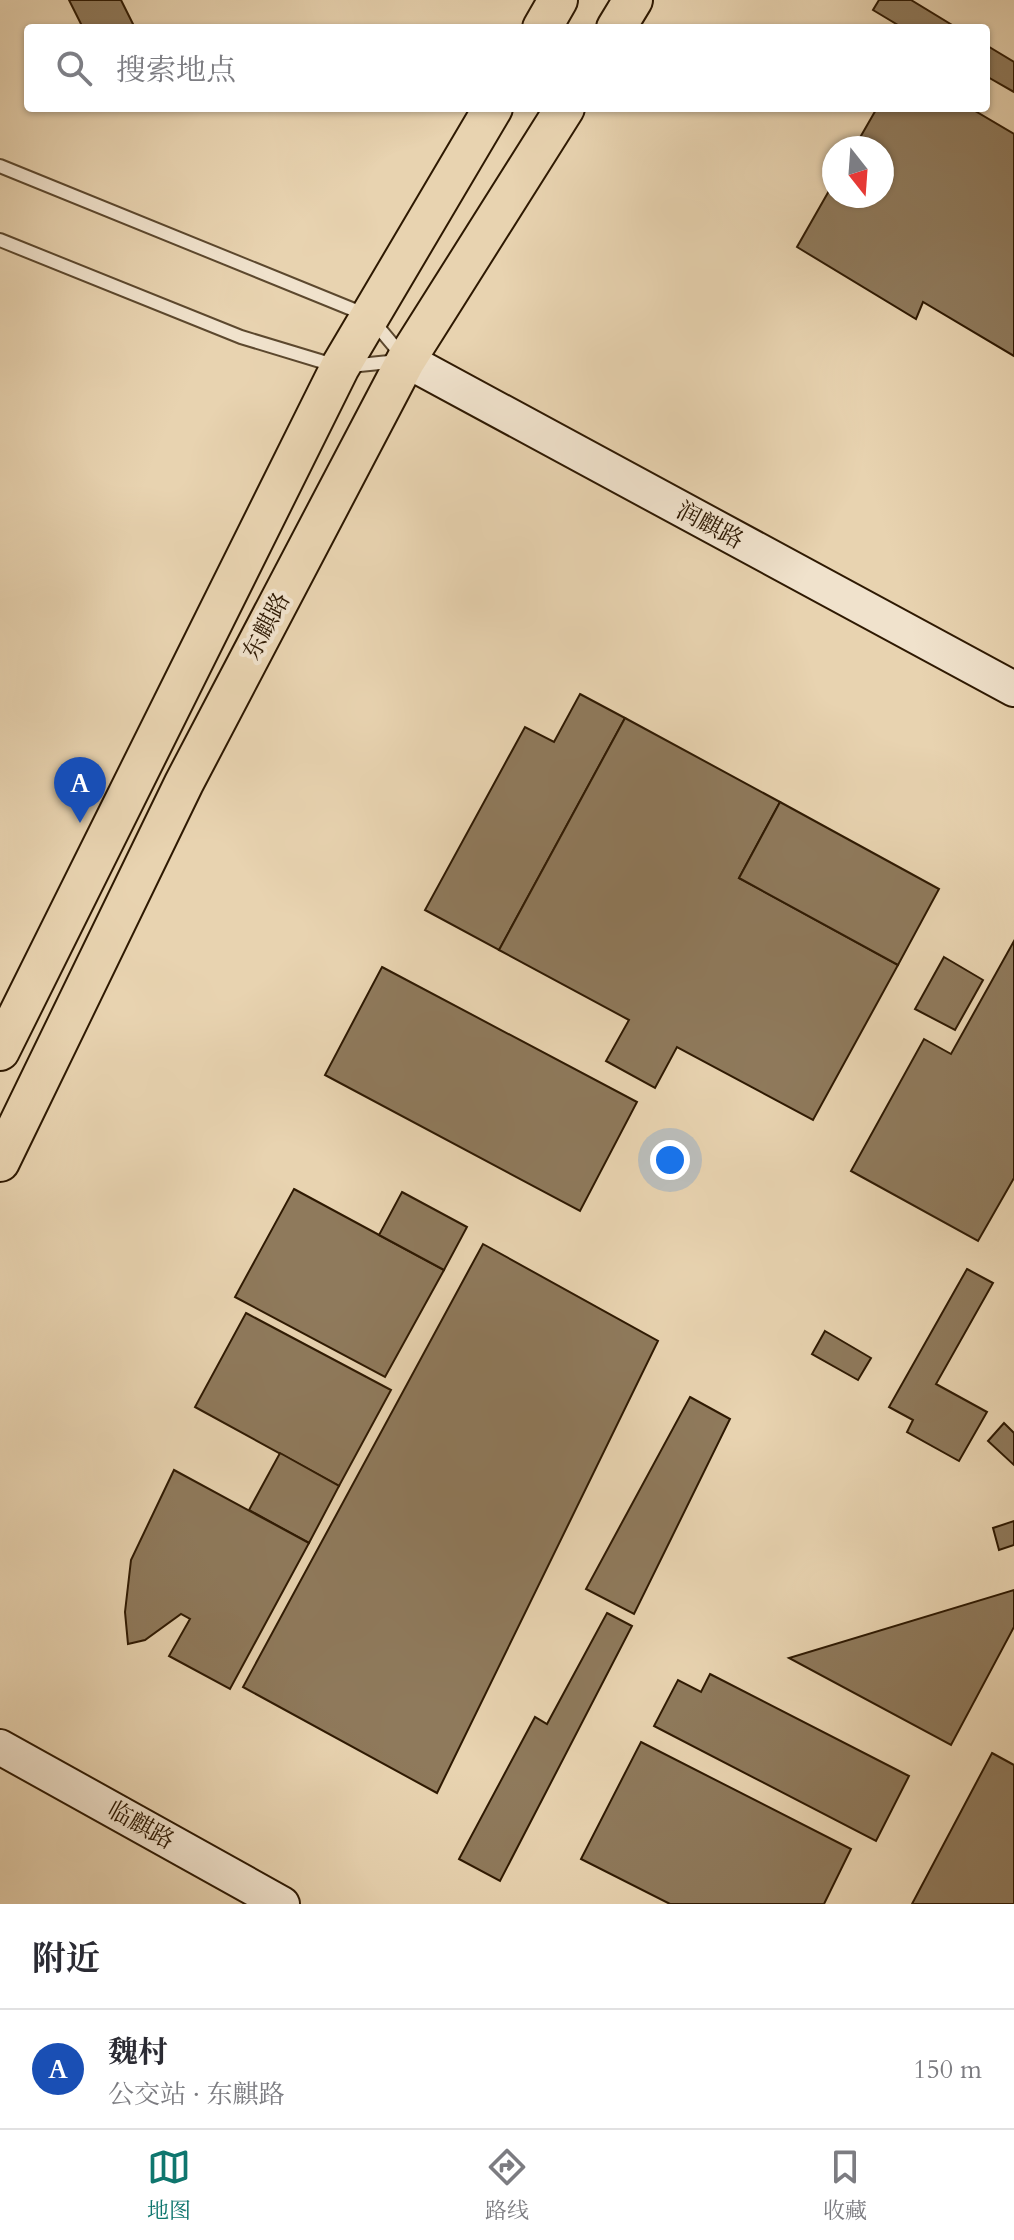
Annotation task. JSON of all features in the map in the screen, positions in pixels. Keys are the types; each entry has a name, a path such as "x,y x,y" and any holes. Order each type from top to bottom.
{"main road":[{"path":"544,24 558,0"},
{"path":"618,24 633,0"},
{"name":"东麒路","path":"0,1051 340,367 491,112"},
{"name":"东麒路","path":"0,1162 184,783 406,360 562,112"}],"street":[{"name":"润麒路","path":"406,360 1014,689"},
{"name":"临麒路","path":"0,1747 282,1904"}],"lane":[{"path":"0,166 369,316 406,360"},
{"path":"0,240 241,337 340,367 406,360"}],"building":[{"path":"69,0 121,0 133,24 81,24"},
{"path":"879,0 911,0 950,24 896,24 873,10"},
{"path":"990,47 1014,62 1014,92 990,78"},
{"path":"875,112 977,112 1014,134 1014,356 923,302 916,319 797,247 822,203 822,208 894,208 894,136 861,136"},
{"path":"580,694 625,718 499,950 425,910 525,727 554,742"},
{"path":"625,718 780,802 739,878 898,965 813,1120 677,1047 655,1088 606,1061 629,1020 499,950"},
{"path":"780,802 939,889 898,965 739,878"},
{"path":"1014,941 1014,1178 978,1241 851,1171 924,1039 951,1054"},
{"path":"944,957 983,980 955,1030 915,1009"},
{"path":"382,967 637,1102 580,1211 325,1075"},
{"path":"294,1189 444,1270 385,1377 235,1297"},
{"path":"402,1192 467,1227 444,1270 379,1235"},
{"path":"483,1244 658,1341 437,1793 243,1687"},
{"path":"967,1269 993,1283 936,1384 987,1412 959,1461 907,1432 913,1420 889,1407"},
{"path":"246,1313 391,1390 339,1486 195,1407"},
{"path":"825,1331 871,1358 858,1380 812,1354"},
{"path":"690,1397 730,1419 634,1614 586,1589"},
{"path":"1004,1423 1014,1433 1014,1465 988,1441"},
{"path":"280,1453 339,1486 309,1543 249,1510"},
{"path":"174,1470 309,1543 230,1689 169,1656 190,1619 181,1614 145,1640 128,1644 125,1612 131,1560"},
{"path":"1014,1521 1014,1545 999,1550 993,1528"},
{"path":"1014,1590 1014,1627 951,1745 789,1658"},
{"path":"607,1613 632,1626 500,1881 459,1859 535,1717 547,1724"},
{"path":"710,1674 909,1776 876,1841 654,1726 678,1680 701,1692"},
{"path":"641,1742 851,1849 824,1904 670,1904 581,1859"},
{"path":"992,1753 1014,1765 1014,1904 912,1904"}],"place":[{"name":"魏村","path":"80,823"}]}
